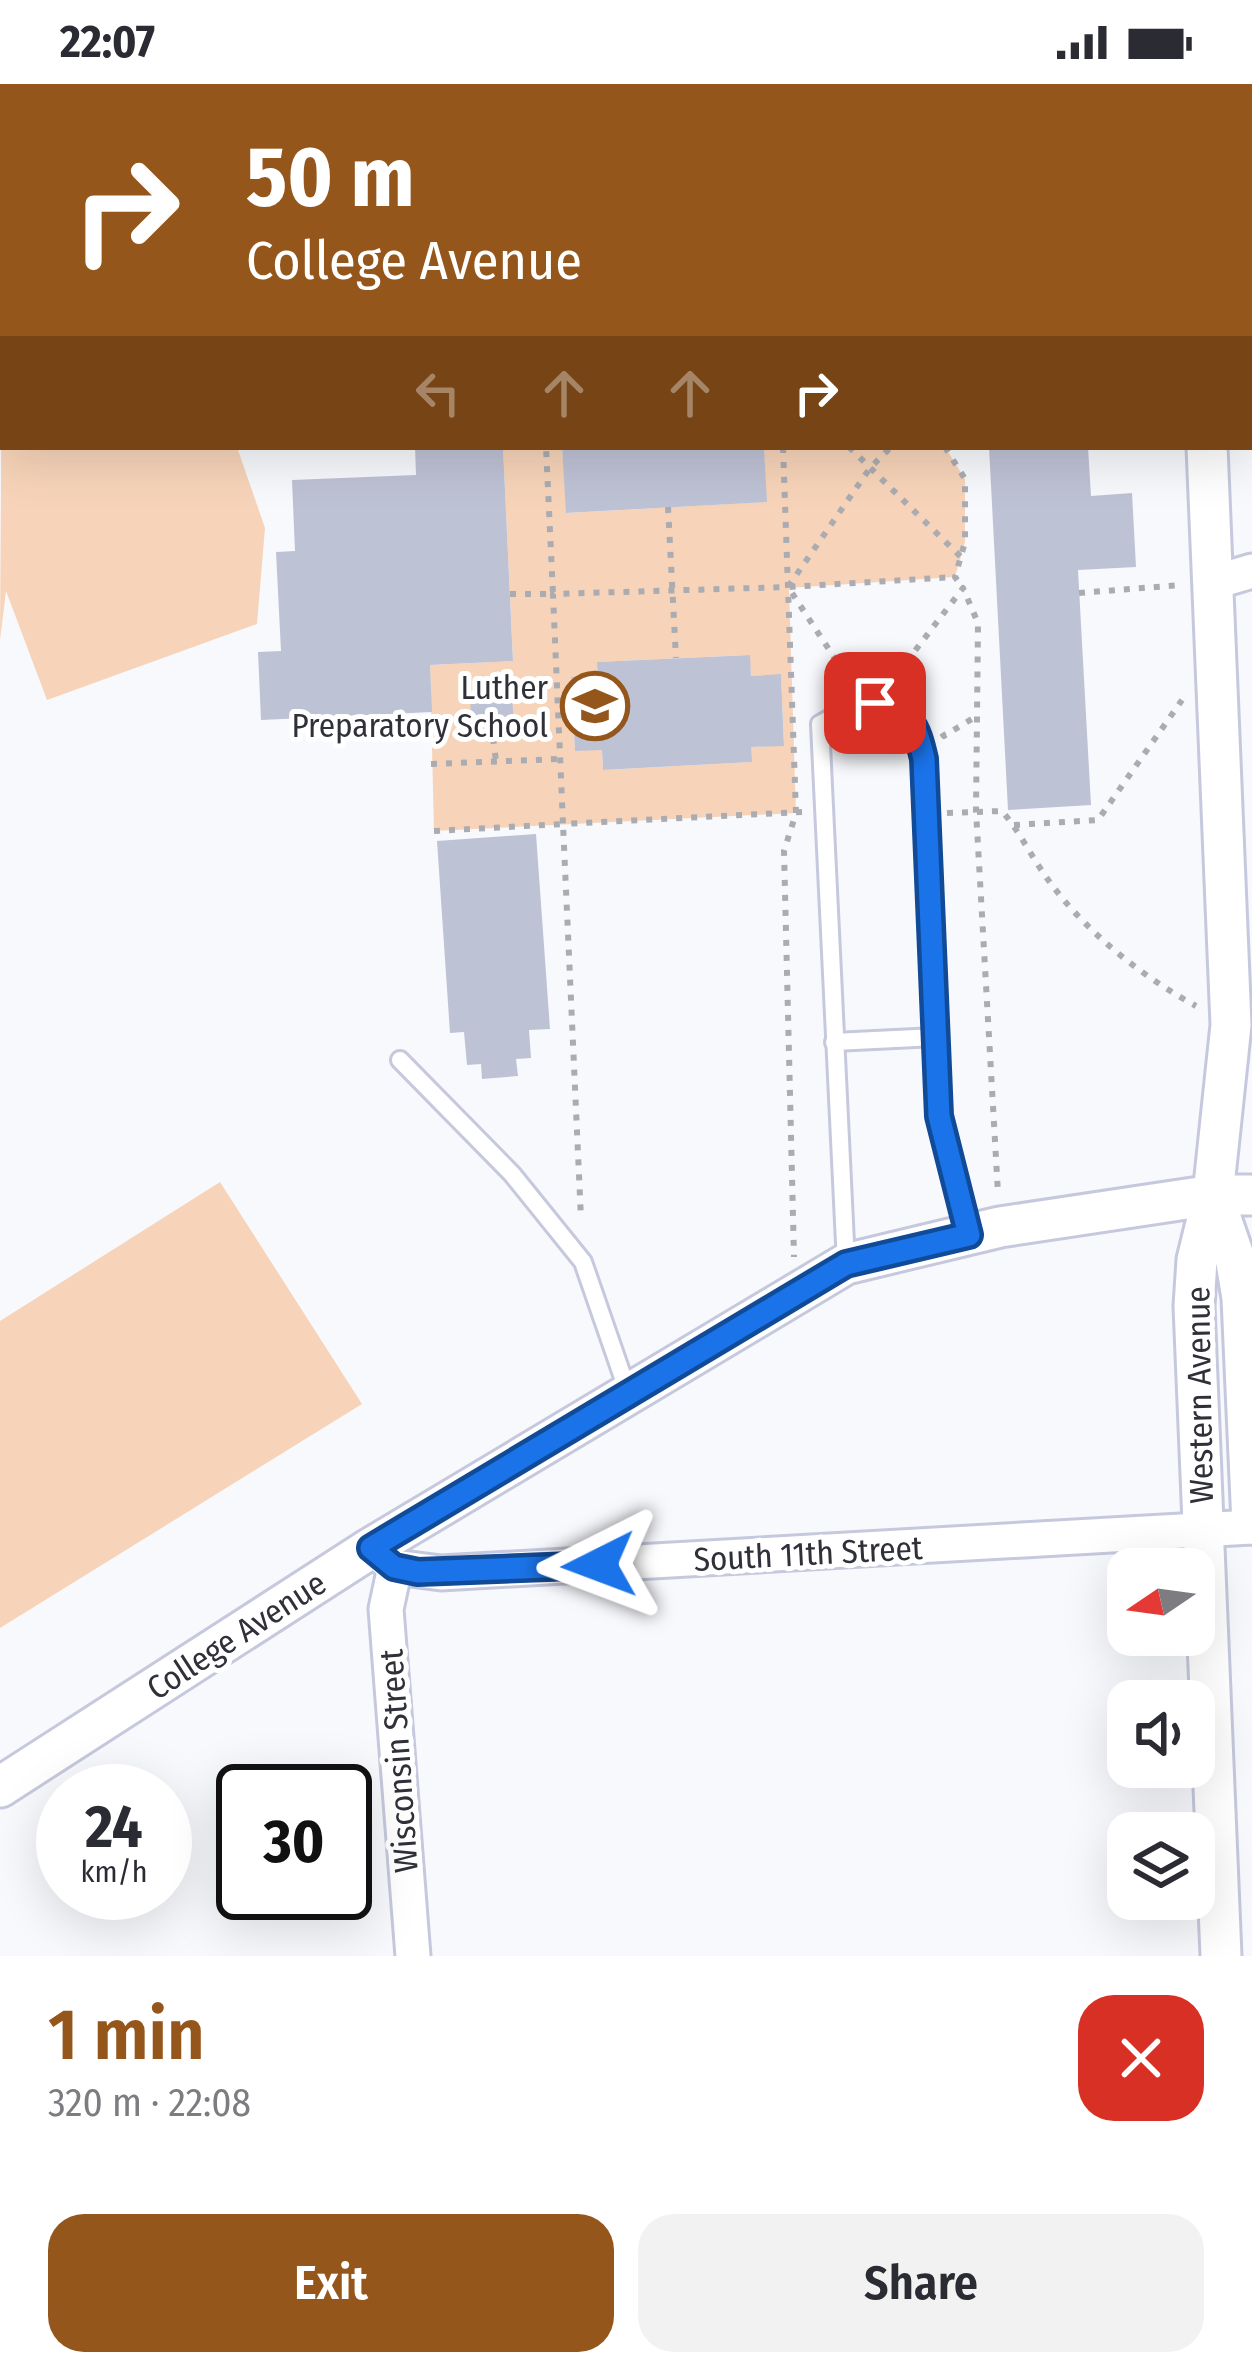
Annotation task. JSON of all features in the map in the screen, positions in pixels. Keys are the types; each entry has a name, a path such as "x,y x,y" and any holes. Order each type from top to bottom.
{"street":[{"name":"Western Avenue","path":"1208,450 1233,577 1217,651 1233,1195 1252,1526"},
{"name":"Western Avenue","path":"1221,1956 1194,1306 1197,1260 1233,1195"},
{"name":"College Avenue","path":"0,1787 383,1557 628,1393 846,1264 985,1231 1233,1195"},
{"name":"South 11th Street","path":"383,1557 441,1573 506,1571 1252,1526"},
{"name":"Wisconsin Street","path":"383,1557 413,1956"}],"lane":[{"path":"846,1264 820,724 850,706 875,703 899,710 917,729 924,759 939,1116 985,1231"},
{"path":"834,1042 936,1037"},
{"path":"400,1060 512,1174 583,1262 628,1393"}],"path":[{"path":"546,450 583,1262"},
{"path":"783,450 796,812 784,851 795,1292"},
{"path":"852,450 961,557"},
{"path":"788,587 888,450"},
{"path":"948,450 965,479 965,542 955,577"},
{"path":"668,507 676,658"},
{"path":"510,595 955,577"},
{"path":"955,577 978,623 976,811 985,1231"},
{"path":"1079,593 1233,577"},
{"path":"788,587 853,686"},
{"path":"875,703 963,588"},
{"path":"1014,825 1098,820 1217,651"},
{"path":"493,738 496,761"},
{"path":"431,764 560,759"},
{"path":"926,815 1002,811 1049,881 1089,928 1168,990 1231,1025"},
{"path":"434,831 796,812"}],"shaded area":[{"path":"1,450 238,450 265,528 257,624 47,700 6,591 0,640"},
{"path":"503,450 562,450 567,513 766,502 764,450 947,450 965,479 965,542 955,577 789,588 796,813 434,831 430,665 513,661","holes":["749,655 751,676 781,675 784,745 751,747 751,762 603,770 602,750 575,750 571,678 598,676 598,662"]},
{"path":"220,1182 362,1404 0,1628 0,1321"}],"building":[{"path":"415,450 503,450 513,661 430,665 432,712 261,720 258,652 281,651 276,552 295,551 292,480 416,475"},
{"path":"562,450 764,450 767,502 566,513"},
{"path":"989,450 1088,450 1091,496 1132,493 1136,567 1078,570 1091,805 1008,810"},
{"path":"750,655 751,676 781,674 784,746 751,747 752,762 603,770 602,750 575,751 571,677 598,676 597,662"},
{"path":"512,689 514,737 472,739 470,691"},
{"path":"536,834 550,1029 529,1030 531,1058 516,1059 518,1076 482,1079 481,1064 467,1065 464,1032 450,1033 437,841"}],"place":[{"name":"Luther Preparatory School","path":"595,706"}],"route":[{"path":"599,1565 418,1572 394,1567 371,1548 846,1264 969,1235 939,1116 924,759 917,729 899,710 875,703"}]}
